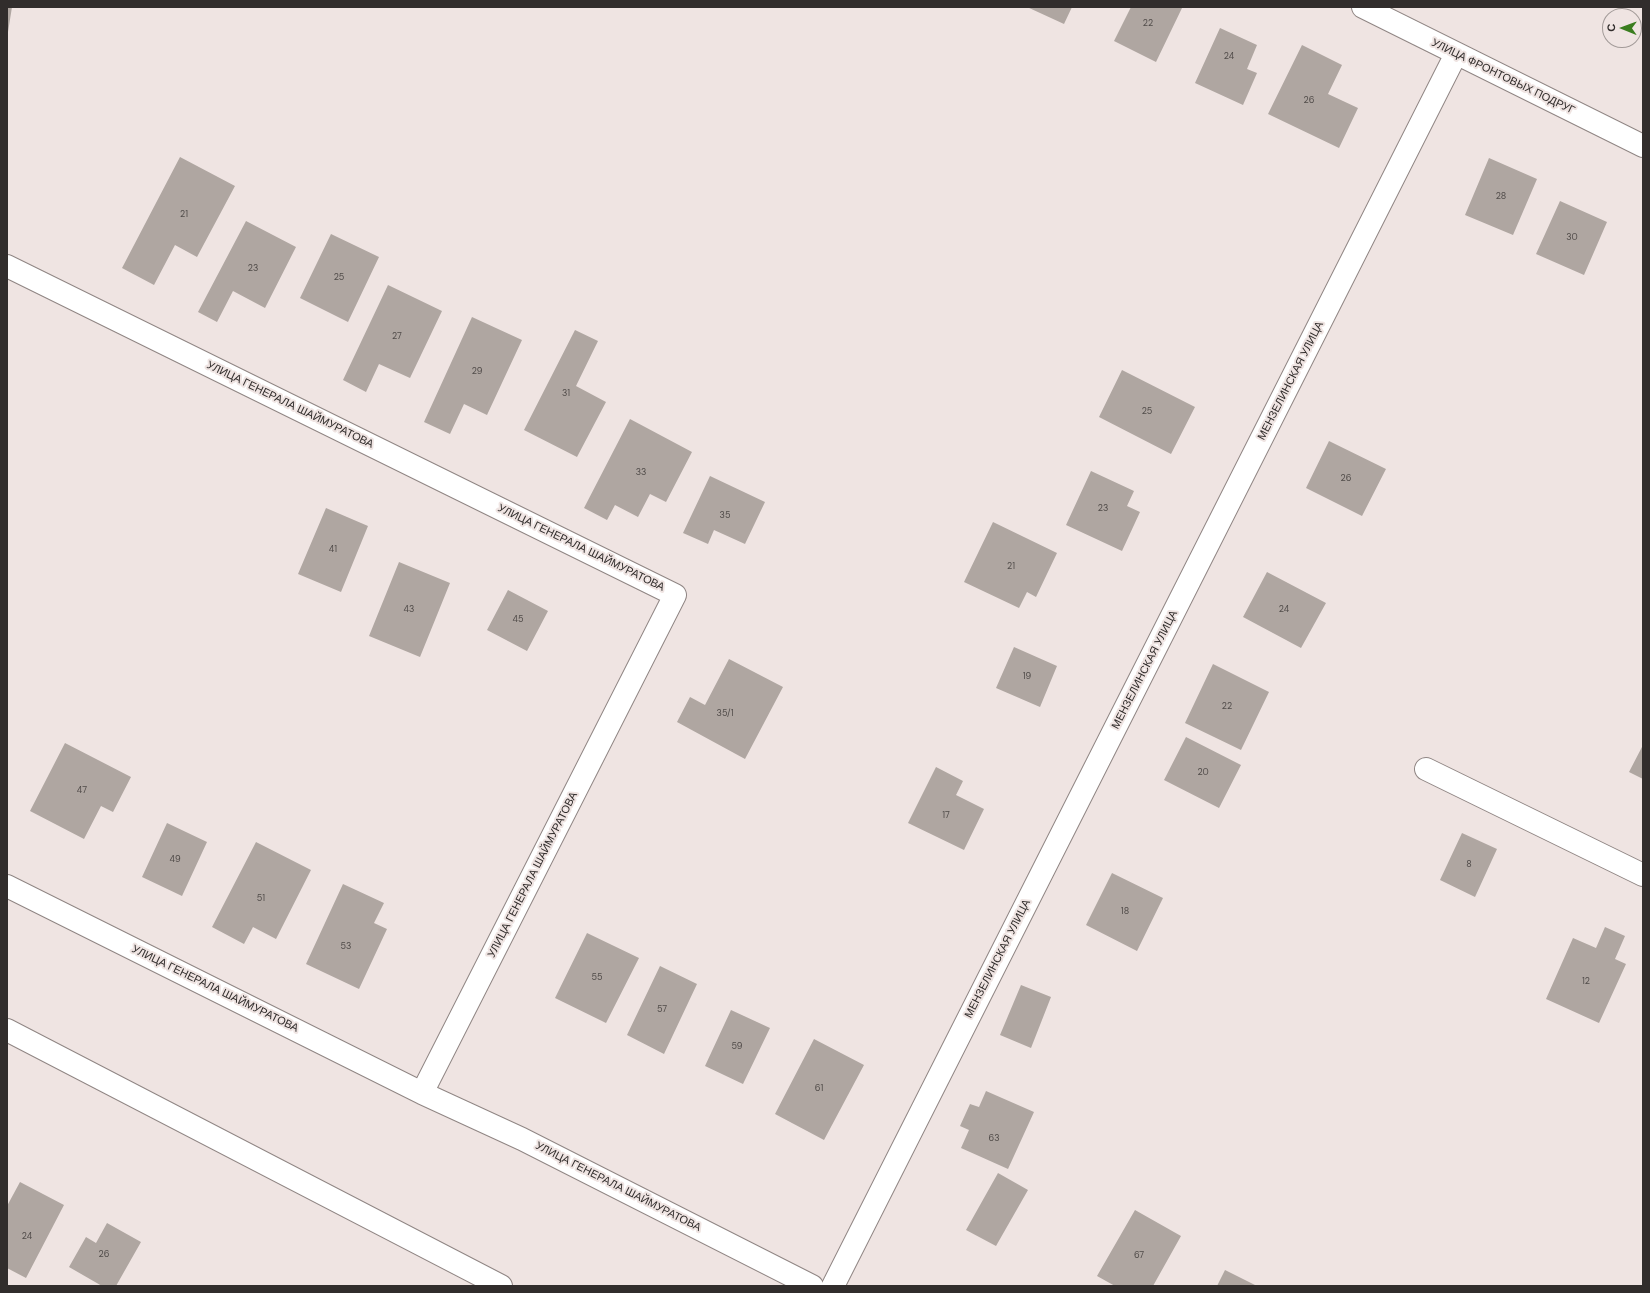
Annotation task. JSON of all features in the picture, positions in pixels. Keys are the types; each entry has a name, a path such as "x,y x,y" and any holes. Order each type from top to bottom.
{"street":[{"name":"УЛИЦА ФРОНТОВЫХ ПОДРУГ","path":"1363,7 1643,146"},
{"name":"МЕНЗЕЛИНСКАЯ УЛИЦА","path":"833,1286 1456,54"},
{"name":"УЛИЦА ГЕНЕРАЛА ШАЙМУРАТОВА","path":"7,266 675,595 422,1093"},
{"path":"1426,769 1643,875"},
{"name":"УЛИЦА ГЕНЕРАЛА ШАЙМУРАТОВА","path":"7,886 422,1093 522,1139 812,1286"},
{"path":"7,1030 501,1286"}],"building":[{"path":"7,7 12,7 8,32 7,32"},
{"path":"1027,7 1072,7 1064,24"},
{"path":"1131,7 1182,8 1156,62 1114,41"},
{"path":"1220,28 1257,45 1247,69 1257,73 1243,105 1195,83"},
{"path":"1302,45 1342,65 1328,94 1358,108 1339,148 1268,114"},
{"path":"180,157 235,186 197,257 175,245 154,285 122,268"},
{"path":"1489,158 1537,179 1513,235 1465,215"},
{"path":"1560,201 1607,222 1584,275 1536,254"},
{"path":"246,221 296,247 265,308 233,291 217,322 198,312"},
{"path":"331,234 379,257 348,322 300,298"},
{"path":"388,285 442,311 410,378 379,364 366,392 343,380"},
{"path":"472,317 522,340 487,415 464,404 450,434 424,422"},
{"path":"575,330 598,341 576,386 606,402 577,457 524,430"},
{"path":"1122,370 1195,407 1171,454 1099,417"},
{"path":"630,419 692,452 666,502 650,494 638,517 615,505 607,520 584,508"},
{"path":"1329,441 1386,469 1362,516 1306,488"},
{"path":"1091,471 1134,491 1127,506 1140,512 1122,551 1066,525"},
{"path":"710,476 765,502 745,544 714,530 708,544 683,533"},
{"path":"326,508 368,526 341,592 298,574"},
{"path":"993,522 1057,553 1036,597 1027,592 1019,608 964,582"},
{"path":"399,562 450,583 420,657 369,636"},
{"path":"1267,572 1326,603 1301,648 1243,617"},
{"path":"508,590 548,611 527,651 487,630"},
{"path":"1014,647 1057,666 1040,707 996,688"},
{"path":"729,659 783,687 745,759 677,722 690,697 705,705"},
{"path":"1213,664 1269,692 1241,750 1185,723"},
{"path":"1186,737 1241,765 1219,808 1164,780"},
{"path":"65,743 131,777 113,812 101,806 84,839 30,811"},
{"path":"1643,745 1643,779 1629,772"},
{"path":"936,767 963,781 956,795 984,809 964,850 908,823"},
{"path":"167,823 207,842 182,896 142,877"},
{"path":"1462,833 1497,849 1475,897 1440,880"},
{"path":"256,842 311,870 276,939 253,927 244,944 212,927"},
{"path":"1112,873 1163,898 1137,951 1086,925"},
{"path":"343,884 384,903 374,923 387,929 359,989 306,964"},
{"path":"1605,927 1625,936 1615,959 1626,964 1599,1023 1546,999 1573,938 1596,948"},
{"path":"587,933 639,958 606,1023 555,998"},
{"path":"660,966 697,984 664,1054 627,1035"},
{"path":"1021,985 1051,997 1031,1048 1000,1035"},
{"path":"731,1010 770,1028 743,1084 705,1066"},
{"path":"814,1039 864,1065 824,1140 775,1114"},
{"path":"986,1091 1034,1112 1008,1169 961,1148 969,1130 960,1126 970,1104 979,1107"},
{"path":"998,1173 1028,1190 996,1246 966,1230"},
{"path":"20,1182 64,1205 26,1278 7,1268 7,1206"},
{"path":"1135,1210 1181,1236 1153,1286 1115,1286 1097,1276"},
{"path":"107,1223 141,1242 116,1286 102,1286 69,1267 86,1237 96,1243"},
{"path":"1225,1270 1257,1286 1217,1286"}]}
